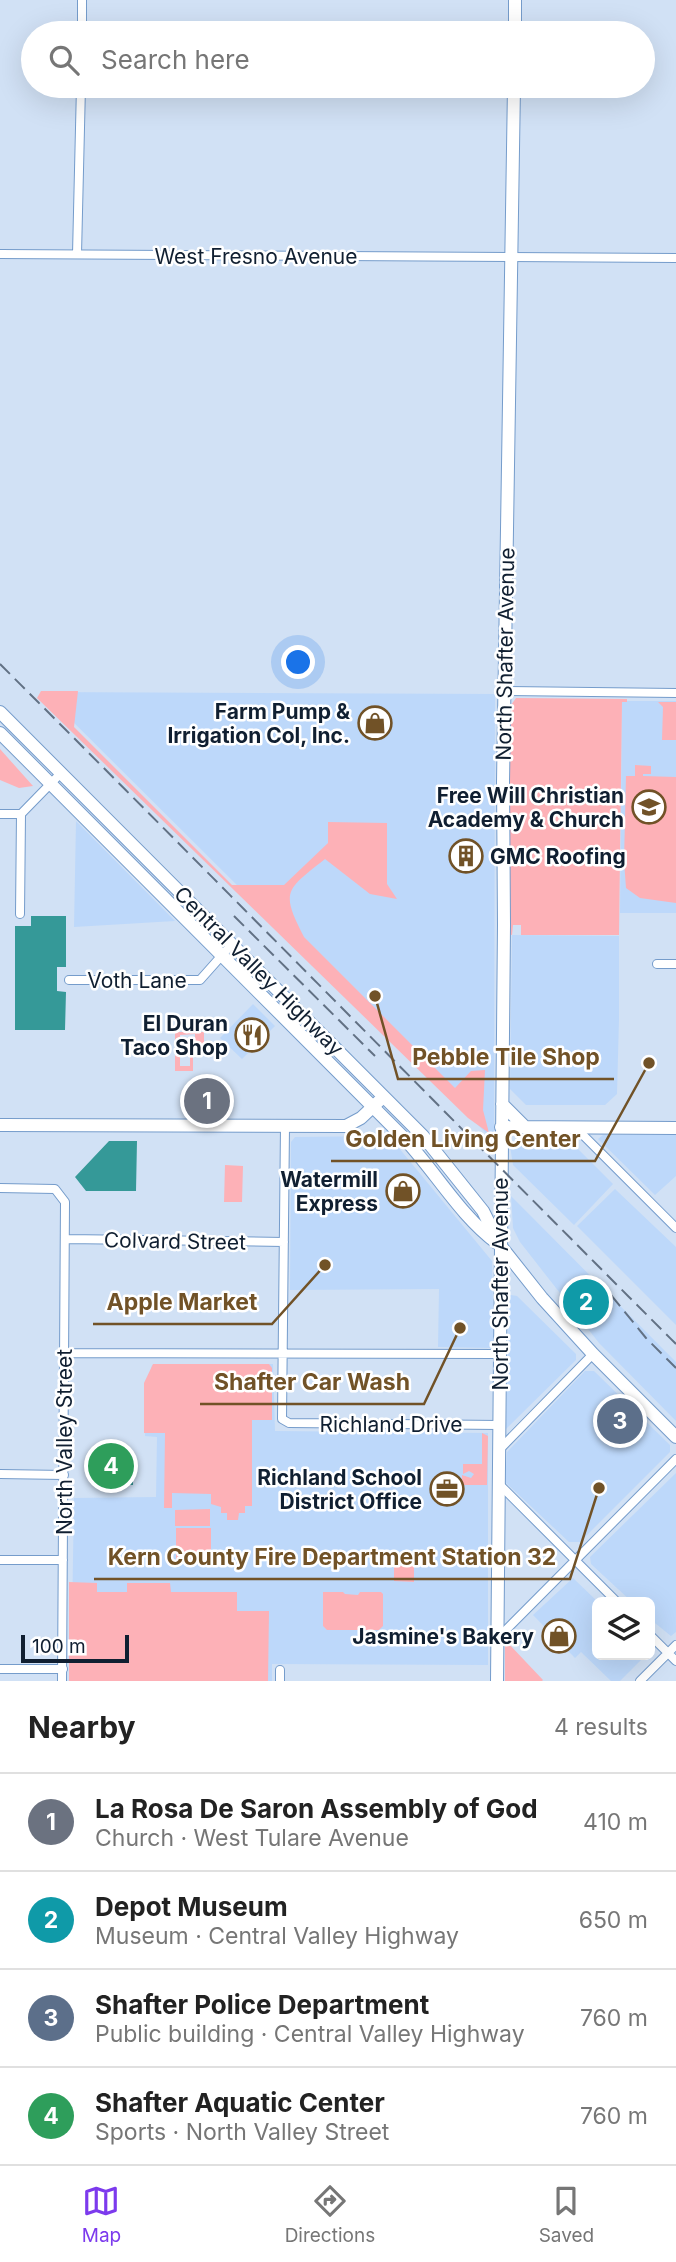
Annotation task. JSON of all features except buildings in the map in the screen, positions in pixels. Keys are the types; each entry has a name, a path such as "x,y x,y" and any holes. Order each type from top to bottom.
{"main road":[{"path":"515,0 515,21"},
{"name":"North Shafter Avenue","path":"497,1681 505,691 514,98"},
{"name":"Central Valley Highway","path":"0,712 438,1152 483,1211 500,1245 542,1298 593,1354 676,1437"},
{"name":"Central Valley Highway","path":"0,733 373,1107 427,1163 480,1230 500,1245"},
{"path":"0,1125 346,1126 355,1122 384,1096"},
{"path":"502,1104 526,1127"},
{"path":"501,1127 676,1128"}],"street":[{"path":"82,0 82,21"},
{"path":"77,254 81,98"},
{"name":"West Fresno Avenue","path":"0,254 676,258"},
{"path":"505,691 676,693"},
{"path":"0,814 20,814 61,773"},
{"path":"20,814 20,914"},
{"name":"Voth Lane","path":"69,980 200,981 232,944"},
{"path":"657,964 676,964"},
{"path":"283,1354 285,1126"},
{"path":"575,1127 676,1228"},
{"name":"North Valley Street","path":"0,1188 55,1189 65,1202 62,1681"},
{"name":"Colvard Street","path":"66,1239 284,1242"},
{"path":"65,1353 500,1354"},
{"name":"Richland Drive","path":"283,1354 282,1419 289,1423 500,1425"},
{"path":"499,1450 593,1354"},
{"path":"498,1638 676,1459"},
{"path":"0,1474 64,1475"},
{"path":"499,1484 612,1597"},
{"path":"0,1560 63,1560"},
{"path":"655,1640 676,1661"},
{"path":"640,1681 676,1646"},
{"path":"0,1669 62,1669"},
{"path":"280,1670 280,1681"}],"shaded area":[{"path":"41,691 78,691 74,727 232,885 284,885 328,843 328,822 387,823 387,884 397,899 370,894 325,859 295,885 290,900 292,910 304,937 455,1088 471,1071 485,1070 483,1110 489,1133 468,1118 37,698"},
{"path":"43,692 495,694 494,1141"},
{"path":"516,698 627,699 627,702 622,702 619,935 521,935 521,925 513,925 512,935 508,934 509,708"},
{"name":"Free Will Christian Academy & Church","path":"622,701 676,701 676,913 620,913"},
{"path":"658,702 676,702 676,740 662,740 663,707"},
{"path":"0,749 33,786 19,788 0,780"},
{"path":"635,765 651,766 651,774 643,776 676,777 676,903 640,898 626,888 626,776 635,776"},
{"path":"76,821 175,921 74,927"},
{"path":"31,916 66,916 66,967 57,967 57,991 66,992 65,1030 15,1030 15,926 31,926"},
{"path":"512,935 619,936 617,1094 605,1105 526,1105 510,1089"},
{"path":"253,1004 275,1026 242,1059 220,1038"},
{"path":"175,1032 204,1032 204,1049 190,1049 190,1042 195,1041 195,1034 180,1035 180,1066 190,1066 190,1051 193,1051 193,1071 175,1071"},
{"path":"603,1135 676,1135 676,1176 655,1195 598,1139"},
{"path":"389,1136 492,1261 494,1348 438,1347 439,1289 290,1290 291,1142 295,1137"},
{"path":"518,1138 567,1138 613,1184 574,1225 513,1165 510,1146"},
{"path":"109,1141 137,1141 136,1191 86,1191 75,1177"},
{"path":"225,1165 243,1166 242,1202 224,1202"},
{"path":"615,1189 676,1247 676,1325 577,1226"},
{"path":"511,1196 676,1362 676,1421 599,1343 520,1242 513,1228"},
{"path":"511,1295 517,1296 576,1354 576,1360 506,1429 509,1300"},
{"path":"153,1364 269,1364 272,1368 272,1420 252,1420 252,1506 245,1506 245,1513 239,1513 238,1520 227,1520 227,1513 221,1513 221,1507 211,1504 211,1494 172,1493 172,1508 164,1508 165,1433 144,1433 144,1383"},
{"path":"273,1364 275,1431 488,1433 488,1665 272,1664 272,1681 71,1681 74,1498 156,1497 157,1437 145,1436 147,1386 152,1365"},
{"path":"585,1371 594,1371 670,1445 670,1452 580,1542 569,1542 505,1482 507,1452"},
{"path":"482,1433 488,1436 487,1485 462,1485 462,1475 471,1478 474,1474 469,1471 463,1474 463,1464 482,1464"},
{"path":"90,1456 133,1457 133,1485 122,1485 121,1476 89,1476"},
{"path":"676,1473 676,1632 671,1636 655,1623 655,1597 627,1597 591,1564 590,1557"},
{"path":"210,1509 210,1526 175,1526 175,1510"},
{"path":"176,1528 211,1528 211,1562 176,1562"},
{"path":"394,1566 414,1566 414,1582 394,1581"},
{"path":"573,1578 593,1597 592,1660 641,1660 620,1681 611,1681 581,1652 575,1658 533,1615"},
{"path":"69,1582 97,1583 97,1592 127,1592 127,1583 170,1583 171,1592 237,1592 237,1611 269,1611 268,1681 69,1681"},
{"path":"323,1592 358,1595 360,1592 381,1592 383,1626 379,1630 327,1630 323,1626"},
{"path":"508,1643 542,1681 505,1681 505,1645"}],"railway":[{"path":"0,664 676,1344"},
{"path":"234,916 375,1056"},
{"path":"598,1279 646,1338 676,1368"}],"place":[{"name":"Farm Pump & Irrigation Col, Inc.","path":"375,723"},
{"name":"Free Will Christian Academy & Church","path":"649,807"},
{"name":"GMC Roofing","path":"466,856"},
{"name":"Pebble Tile Shop","path":"375,996"},
{"name":"El Duran Taco Shop","path":"252,1035"},
{"name":"Golden Living Center","path":"649,1063"},
{"name":"La Rosa De Saron Assembly of God","path":"207,1101"},
{"name":"Watermill Express","path":"403,1191"},
{"name":"Apple Market","path":"325,1265"},
{"name":"Depot Museum","path":"586,1302"},
{"name":"Shafter Car Wash","path":"460,1328"},
{"name":"Shafter Police Department","path":"620,1421"},
{"name":"Shafter Aquatic Center","path":"111,1466"},
{"name":"Kern County Fire Department Station 32","path":"599,1488"},
{"name":"Richland School District Office","path":"447,1489"},
{"name":"Jasmine's Bakery","path":"559,1636"}]}
